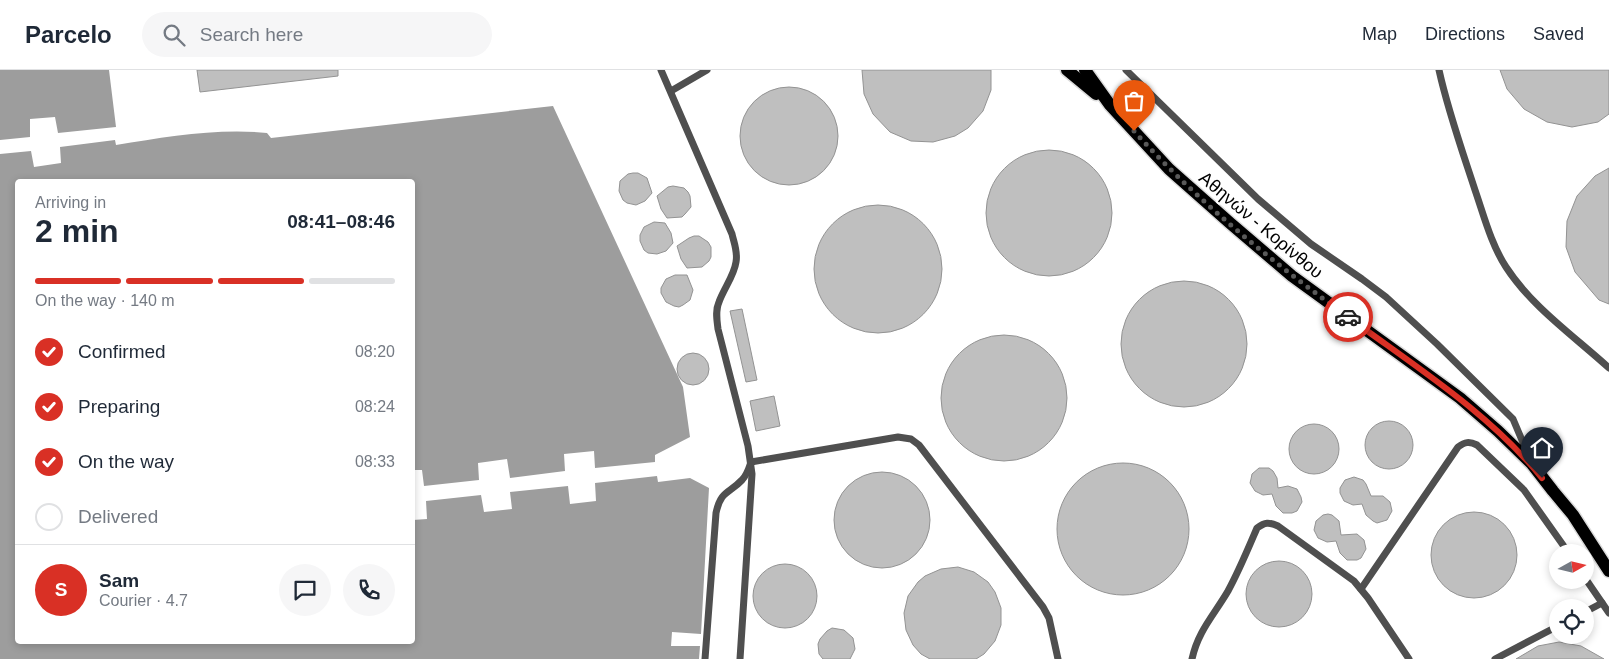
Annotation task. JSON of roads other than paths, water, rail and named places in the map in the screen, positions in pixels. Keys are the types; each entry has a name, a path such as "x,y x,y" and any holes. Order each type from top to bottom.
{"main road":[{"name":"Αθηνών - Κορίνθου","path":"1067,70 1110,105"},
{"name":"Αθηνών - Κορίνθου","path":"1085,70 1110,105 1169,169 1292,276 1460,398 1498,431 1532,464 1573,515 1609,570"}],"lane":[{"path":"661,70 732,234 736,248 736,261 718,303 716,316 751,462 752,492 740,659"},
{"path":"671,90 707,70"},
{"path":"1126,70 1258,199 1311,244 1386,297 1437,344 1513,419 1532,464"},
{"path":"1438,70 1490,235 1505,266 1522,288 1550,316 1609,368"},
{"path":"751,462 898,437 911,439 919,445 1043,608 1048,618 1058,659"},
{"path":"1361,589 1458,447 1464,443 1471,442 1477,445 1524,490 1562,544"},
{"path":"704,659 717,508 724,495 742,480 751,462"},
{"path":"1192,659 1195,644 1227,592 1257,528 1263,523 1270,522 1354,582 1361,589 1409,659"},
{"path":"1592,589 1609,613"},
{"path":"1594,607 1602,603"},
{"path":"1495,659 1549,631"}]}
